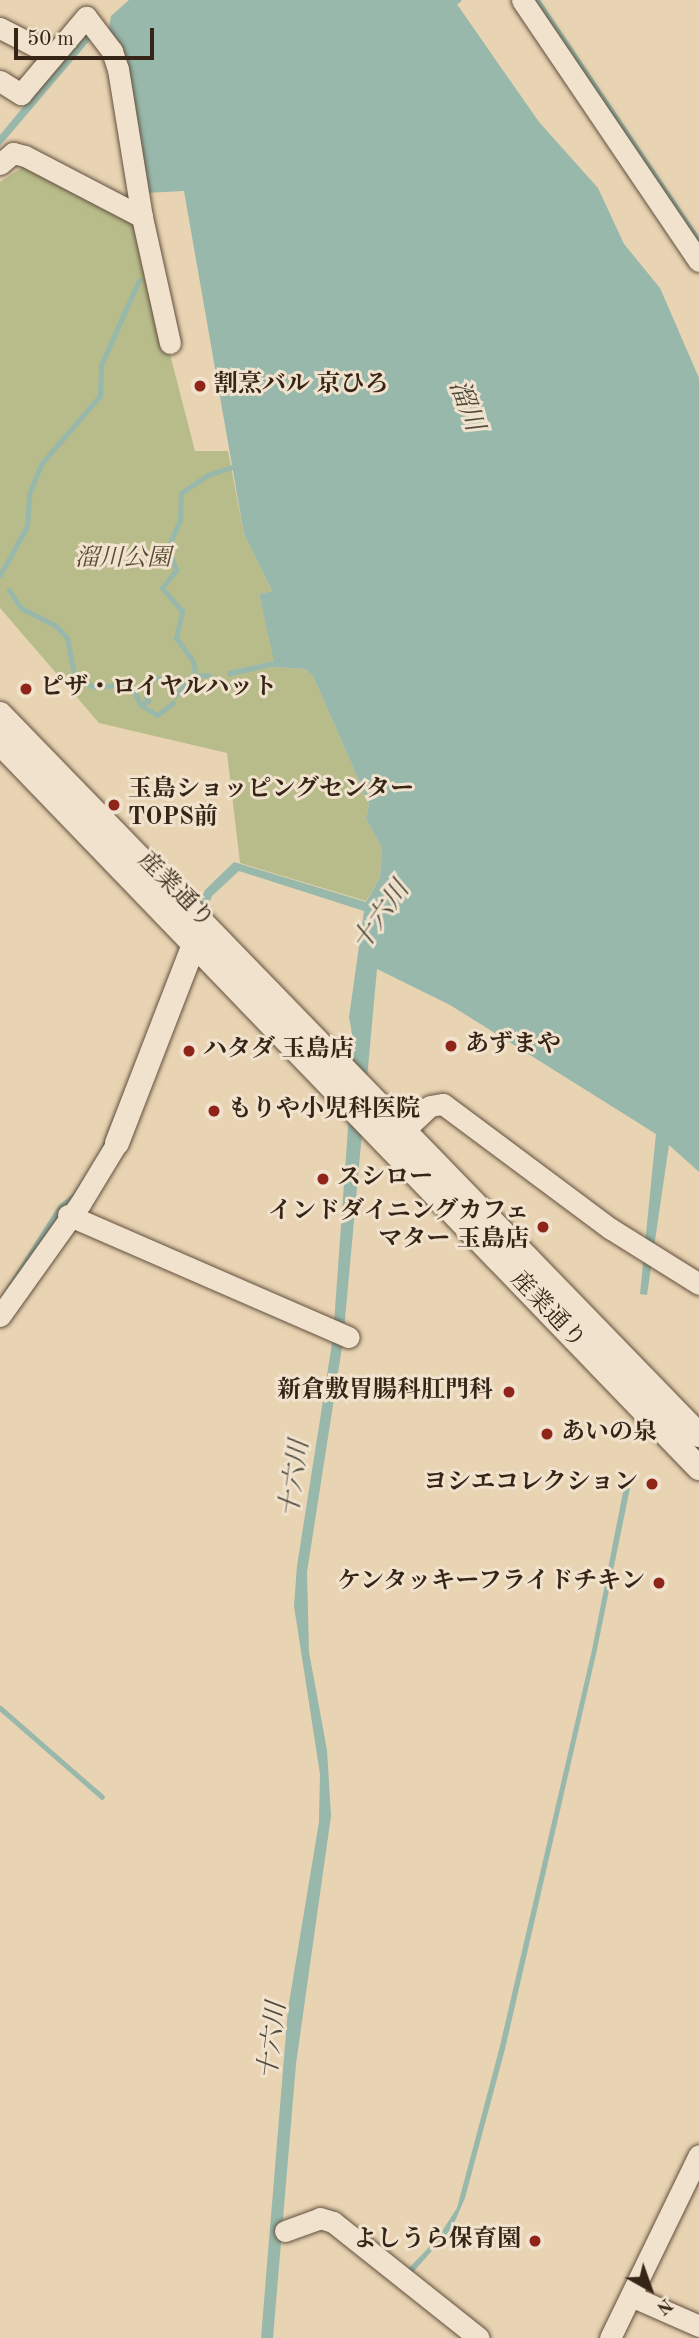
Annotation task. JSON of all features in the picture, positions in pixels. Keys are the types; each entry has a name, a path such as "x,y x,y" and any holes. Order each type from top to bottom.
{"street":[{"path":"522,0 699,261"},
{"path":"0,82 21,94 53,55 82,8 112,51 118,69 142,217 170,343"},
{"path":"0,28 53,55"},
{"path":"0,164 13,153 24,156 142,217"},
{"name":"産業通り","path":"0,714 368,1091 397,1138 699,1468"},
{"name":"産業通り","path":"0,743 366,1123 397,1138 699,1436"},
{"path":"0,1316 117,1143 194,944"},
{"path":"397,1138 430,1105 443,1104 611,1229 697,1283"},
{"path":"68,1216 341,1334"},
{"path":"610,2338 633,2297 699,2155"},
{"path":"285,2231 320,2218 333,2222 479,2338"},
{"path":"633,2297 699,2326"}],"green space":[{"name":"溜川公園","path":"26,165 136,222 195,451 228,451 244,534 272,591 259,594 275,661 228,671 228,676 272,667 305,669 313,676 369,804 366,819 382,848 380,877 366,901 240,863 227,753 99,723 0,608 0,182"}],"water":[{"path":"129,0 454,0 539,122 598,188 624,244 660,288 699,378 699,1172 669,1145 647,1295 640,1294 656,1134 450,1005 377,969 343,1341 307,1572 309,1652 327,1750 331,1816 296,2064 273,2338 261,2338 288,2009 319,1822 320,1774 294,1606 297,1566 333,1337 354,1045 349,1017 364,911 239,871 212,896 103,1162 0,1309 0,1298 59,1205 73,1194 97,1158 205,890 234,862 366,902 380,877 382,848 366,819 369,804 313,676 305,669 272,667 228,677 227,671 274,661 259,594 272,591 244,534 184,191 145,193 132,85 109,28 111,16"},
{"path":"88,28 91,39 0,146 0,135"},
{"path":"624,1487 630,1488 596,1654 505,2049 465,2198 452,2228 408,2278 404,2273 437,2239 457,2208 499,2050 592,1650"}],"waterway":[{"path":"537,0 699,241"},
{"path":"0,575 27,526 29,494 41,464 100,396 101,365 139,280"},
{"path":"195,673 193,661 176,638 182,611 162,588 176,570 168,547 180,520 181,493 208,475 233,467"},
{"path":"9,590 21,608 55,625 67,638 74,675 83,682 95,687 131,684 141,705 157,715 173,703"},
{"path":"175,696 191,676 209,675"},
{"path":"145,687 155,678 185,681"},
{"path":"141,704 148,701 146,696"},
{"path":"0,1708 102,1797"}],"place":[{"name":"割烹バル 京ひろ","path":"200,386"},
{"name":"ピザ・ロイヤルハット","path":"26,689"},
{"name":"玉島ショッピングセンター TOPS前","path":"114,805"},
{"name":"あずまや","path":"451,1046"},
{"name":"ハタダ 玉島店","path":"189,1051"},
{"name":"もりや小児科医院","path":"214,1111"},
{"name":"スシロー","path":"323,1179"},
{"name":"インドダイニングカフェ マター 玉島店","path":"543,1227"},
{"name":"新倉敷胃腸科肛門科","path":"509,1392"},
{"name":"あいの泉","path":"547,1434"},
{"name":"ヨシエコレクション","path":"652,1484"},
{"name":"ケンタッキーフライドチキン","path":"659,1583"},
{"name":"よしうら保育園","path":"535,2241"}],"water label":[{"name":"溜川","path":"465,406"},
{"name":"十六川","path":"382,917"},
{"name":"十六川","path":"296,1479"},
{"name":"十六川","path":"274,2041"}]}
